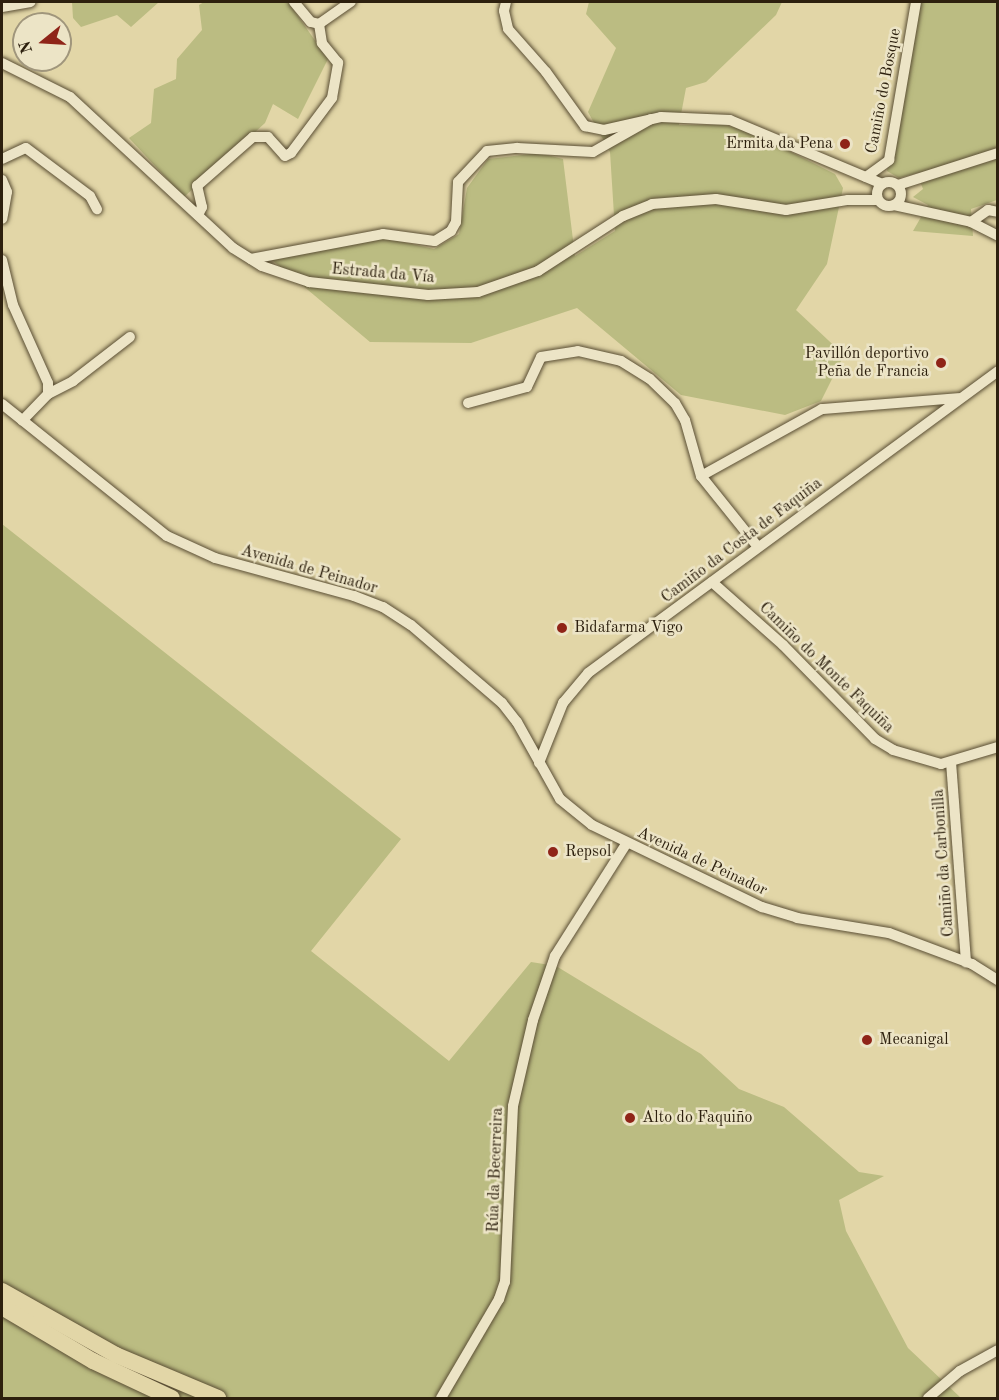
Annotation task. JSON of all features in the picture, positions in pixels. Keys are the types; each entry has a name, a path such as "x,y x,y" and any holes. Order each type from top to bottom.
{"highway":[{"path":"2,1291 117,1355 218,1398"},
{"path":"2,1308 93,1361 172,1398"}],"street":[{"path":"2,7 31,2"},
{"path":"294,2 311,22 320,24 351,2"},
{"path":"506,2 504,11 508,29 546,72 585,126 604,130 651,118 730,120 866,177 898,196 914,209 970,222 998,236"},
{"name":"Camiño do Bosque","path":"866,177 889,160 916,2"},
{"path":"198,215 202,207 197,186 253,137 268,137 285,156 291,153 332,99 338,63 322,43 320,24"},
{"name":"Estrada da Vía","path":"2,63 70,97 198,215 251,259 309,282 428,295 477,292 538,271 623,216 652,204 716,199 786,210 848,200"},
{"path":"251,259 383,234 435,241 451,231 456,222 458,182 487,151 517,148 593,152 651,118"},
{"path":"2,159 26,148 90,196 97,209"},
{"path":"848,200 878,200 886,206 915,181 998,153"},
{"path":"2,180 7,192 2,219"},
{"path":"848,200 881,185"},
{"path":"878,200 881,185"},
{"path":"970,222 988,210 998,212"},
{"path":"2,260 13,305 48,382 48,394"},
{"path":"22,421 48,394 73,381 130,338"},
{"path":"468,403 527,387 541,357 578,351 598,353 638,370 675,403 695,449 701,476 757,546"},
{"name":"Camiño da Costa de Faquiña","path":"539,763 563,703 577,683 757,546 998,371"},
{"path":"701,476 822,409 959,398"},
{"name":"Avenida de Peinador","path":"2,404 167,536 215,558 354,596 383,607 411,625 502,703 517,722 561,798 592,825 626,844 762,907 797,918 889,933 966,962 998,980"},
{"name":"Camiño do Monte Faquiña","path":"712,582 783,645 875,739 892,750 941,764 998,747"},
{"name":"Camiño da Carbonilla","path":"951,762 966,962"},
{"name":"Rúa da Becerreira","path":"441,1398 499,1299 505,1282 513,1106 533,1020 555,956 626,844"},
{"path":"928,1398 960,1371 995,1352"}],"green space":[{"path":"72,2 159,2 131,27 117,15 81,27 73,18"},
{"path":"204,2 288,2 328,59 298,119 273,104 265,123 184,197 129,138 151,123 154,89 176,79 177,59 202,30 199,5"},
{"path":"589,2 782,2 776,15 706,82 686,88 679,125 724,125 747,130 835,174 843,188 827,264 796,310 844,355 821,401 785,415 681,395 577,308 471,343 370,342 271,259 381,237 434,249 459,234 467,188 488,159 539,153 563,159 575,256 615,231 610,152 588,112 616,48 586,14"},
{"path":"917,2 997,2 997,200 971,209 973,236 913,231 928,205 913,197 923,189 917,173 899,178 887,171"},
{"path":"2,524 401,839 311,951 449,1061 531,962 556,966 701,1054 739,1089 784,1107 859,1172 884,1176 839,1200 846,1231 908,1348 961,1398 2,1398"}],"place":[{"name":"Ermita da Pena","path":"845,144"},
{"name":"Pavillón deportivo Peña de Francia","path":"941,363"},
{"name":"Bidafarma Vigo","path":"562,628"},
{"name":"Repsol","path":"553,852"},
{"name":"Mecanigal","path":"867,1040"},
{"name":"Alto do Faquiño","path":"630,1118"}]}
